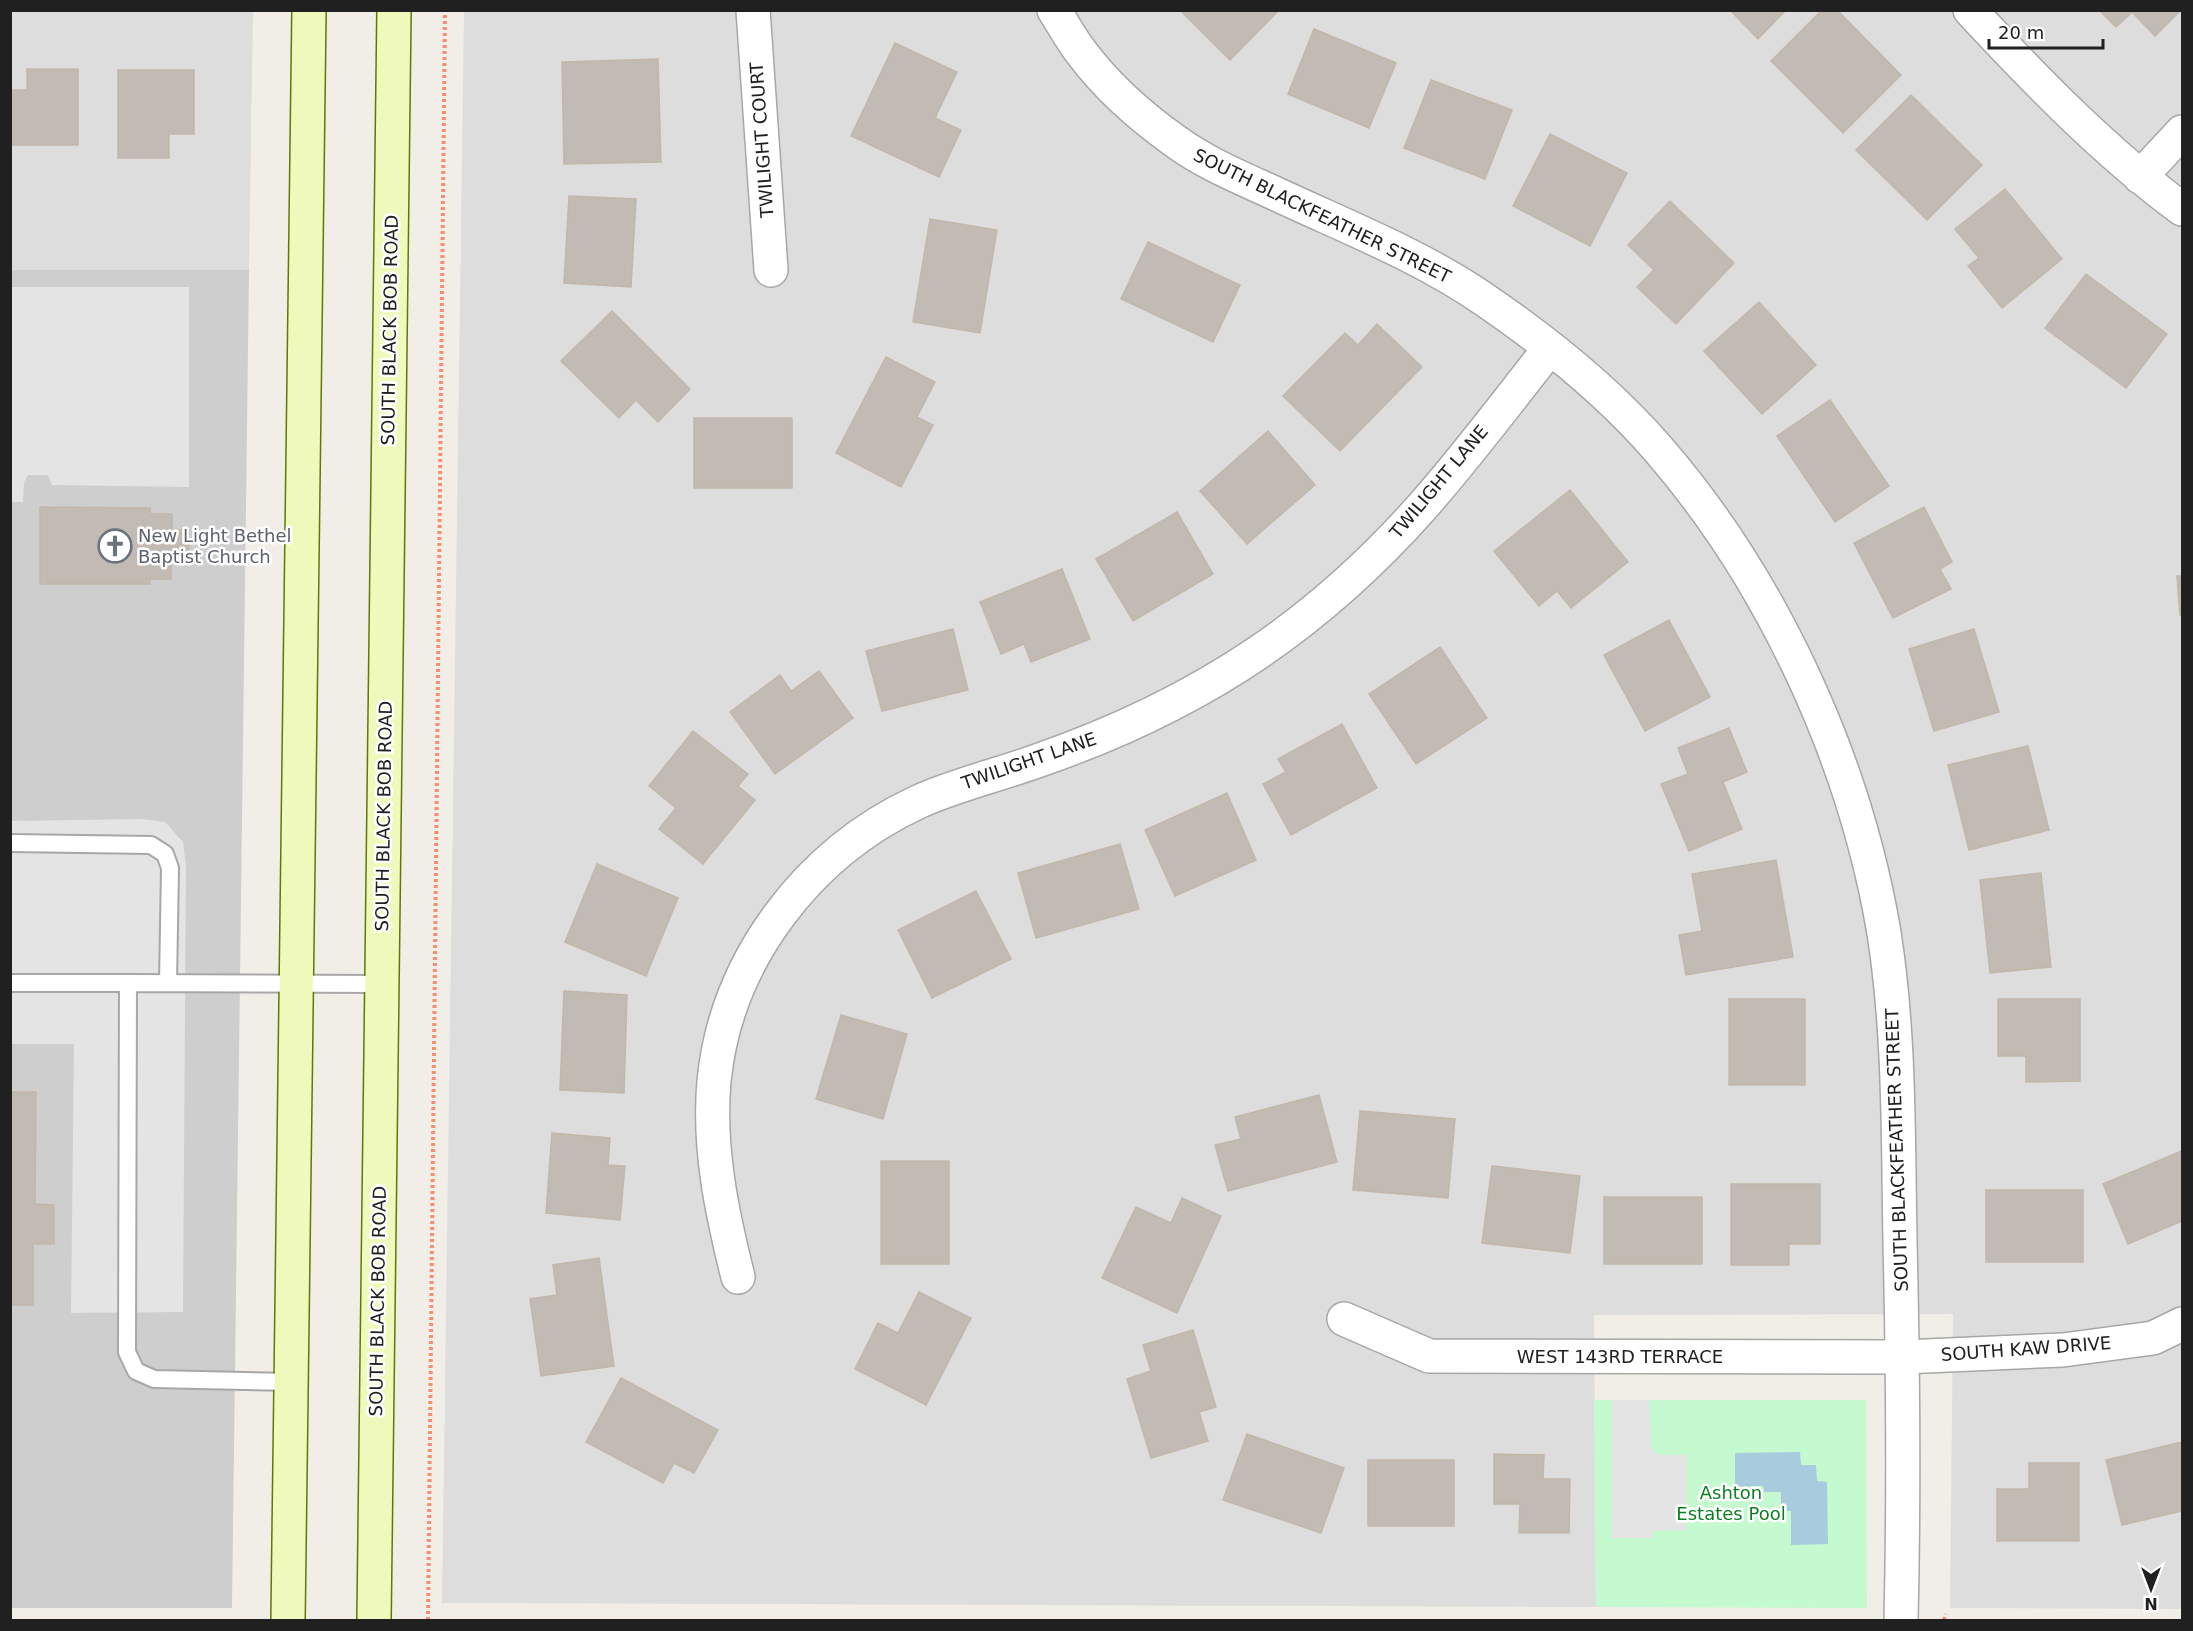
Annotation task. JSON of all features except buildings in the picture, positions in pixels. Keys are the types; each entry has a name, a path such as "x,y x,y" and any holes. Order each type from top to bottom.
{"main road":[{"path":"288,1620 309,10"},
{"name":"SOUTH BLACK BOB ROAD","path":"374,1620 394,10"}],"street":[{"name":"TWILIGHT COURT","path":"753,10 771,270"},
{"name":"SOUTH BLACKFEATHER STREET","path":"1054,10 1080,51 1104,80 1134,109 1178,143 1215,166 1419,261 1482,298 1550,348 1606,395 1656,447 1702,504 1760,591 1794,656 1823,722 1859,825 1885,942 1896,1040 1903,1357 1901,1620"},
{"path":"1971,10 2019,63 2140,177 2182,208"},
{"path":"2140,177 2182,132"},
{"name":"TWILIGHT LANE","path":"738,1277 722,1212 713,1140 714,1082 720,1046 742,977 774,922 802,886 842,849 886,818 919,801 952,788 1035,762 1133,723 1198,690 1260,651 1318,608 1380,552 1422,507 1550,348"},
{"name":"WEST 143RD TERRACE","path":"1344,1319 1429,1356 1903,1357"},
{"name":"SOUTH KAW DRIVE","path":"1903,1357 2063,1350 2153,1338 2182,1324"}],"lane":[{"path":"10,843 152,845 165,854 170,868 168,983"},
{"path":"10,983 382,984"},
{"path":"128,983 127,1352 136,1371 154,1379 292,1382"}],"path":[{"path":"428,1620 445,10"},
{"path":"1944,1620 1946,1614"}],"shaded area":[{"path":"10,11 253,11 249,270 11,270"},
{"path":"464,11 2182,11 2182,1609 1950,1608 1953,1314 1594,1315 1596,1607 442,1603"},
{"path":"10,270 249,270 232,1608 11,1608"},
{"path":"11,287 189,287 189,487 52,485 48,475 28,475 24,482 23,502 11,502"},
{"path":"142,819 165,822 183,842 186,866 183,1312 71,1313 74,1044 11,1044 10,821"},
{"path":"1612,1400 1649,1400 1651,1447 1658,1455 1687,1455 1686,1530 1652,1531 1652,1538 1612,1538"}],"green space":[{"name":"Ashton Estates Pool","path":"1594,1400 1866,1400 1867,1608 1596,1607"}],"water":[{"path":"1800,1452 1801,1465 1816,1465 1817,1481 1827,1482 1828,1544 1791,1545 1791,1511 1781,1511 1781,1492 1764,1492 1763,1486 1735,1487 1735,1453"}],"place":[{"name":"New Light Bethel Baptist Church","path":"115,546"}]}
